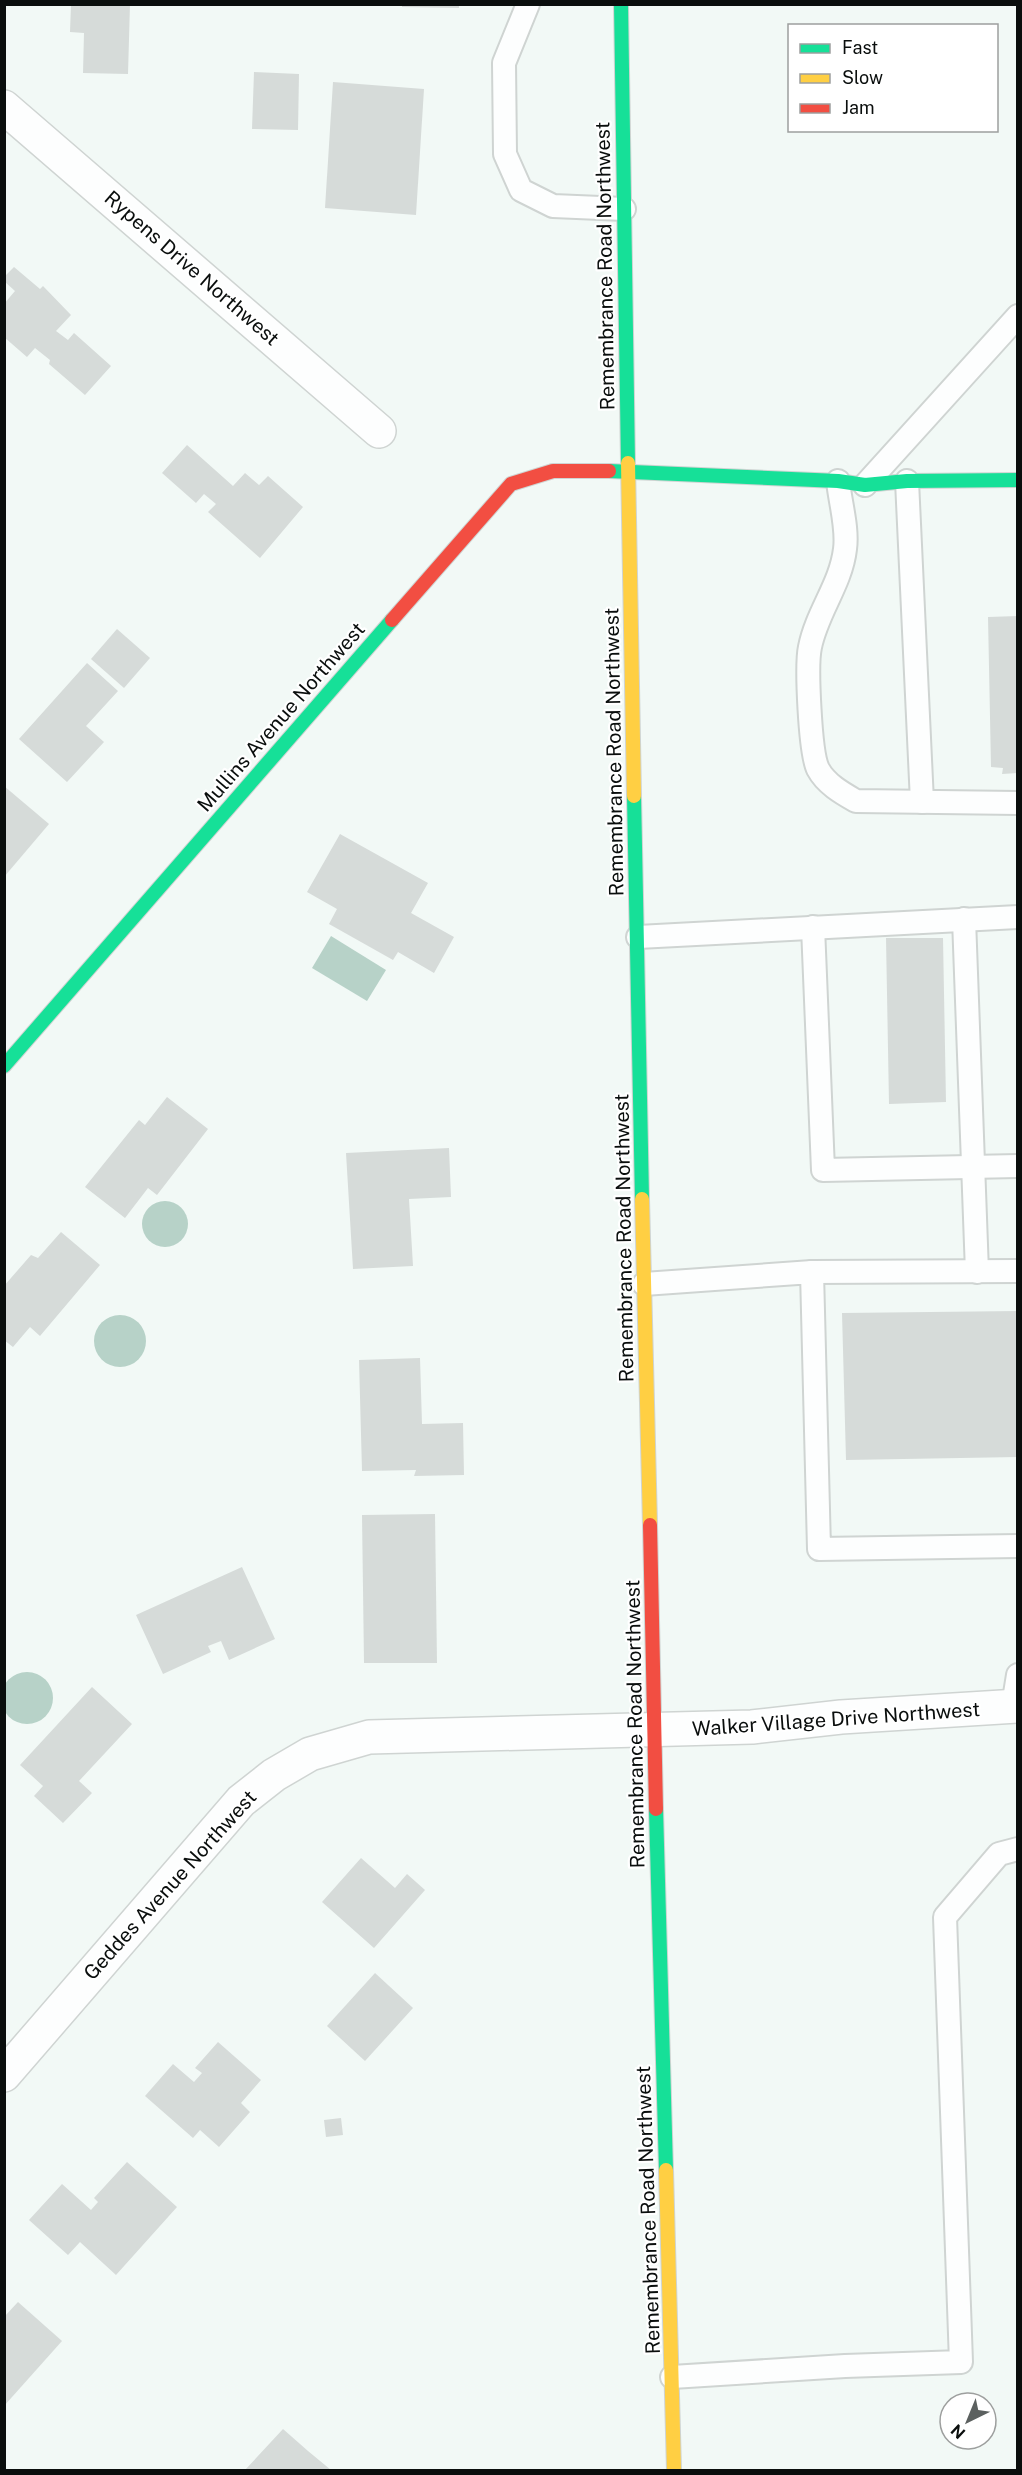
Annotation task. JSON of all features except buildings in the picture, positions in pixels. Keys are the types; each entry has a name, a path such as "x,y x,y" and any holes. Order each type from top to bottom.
{"main road":[{"name":"Remembrance Road Northwest","path":"621,4 627,471 644,1284 674,2470"},
{"name":"Mullins Avenue Northwest","path":"4,1066 511,483 553,471 627,471"},
{"path":"627,471 769,480 838,481 865,485 907,481 1017,480"}],"street":[{"name":"Rypens Drive Northwest","path":"10,123 178,255 379,431"},
{"name":"Walker Village Drive Northwest","path":"654,1730 752,1727 1016,1696"},
{"name":"Geddes Avenue Northwest","path":"4,2075 241,1801 274,1775 310,1754 369,1737 571,1730 654,1730"}],"lane":[{"path":"528,4 504,63 505,154 520,190 553,206 624,209"},
{"path":"865,485 1017,316"},
{"path":"838,481 846,547 839,577 817,624 809,648 811,747 818,770 833,787 856,801 1017,803"},
{"path":"907,481 922,802"},
{"path":"638,937 1017,917"},
{"path":"964,919 976,1272"},
{"path":"813,927 823,1170 1017,1166"},
{"path":"644,1284 812,1272 1017,1271"},
{"path":"812,1272 819,1549 1017,1546"},
{"path":"672,2377 845,2366 960,2362 945,1917 999,1854 1017,1849"}],"shaded area":[{"path":"331,936 386,970 367,1001 312,968"},
{"path":"165,1201 181,1208 188,1224 181,1240 165,1247 149,1240 142,1224 149,1208"},
{"path":"115,1315 125,1315 139,1322 146,1341 139,1360 125,1367 115,1367 105,1363 98,1356 94,1346 94,1336 98,1326 105,1319"},
{"path":"27,1672 41,1676 49,1684 53,1698 49,1712 41,1720 27,1724 13,1720 5,1712 1,1698 5,1684 13,1676"}],"traffic: fast":[{"path":"621,4 628,463"},
{"path":"609,471 838,481 865,485 907,481 1018,480"},
{"path":"4,1066 392,620"},
{"path":"634,796 642,1199"},
{"path":"656,1809 666,2170"}],"traffic: slow":[{"path":"628,463 634,796"},
{"path":"642,1199 650,1525"},
{"path":"666,2170 674,2470"}],"traffic: jam":[{"path":"392,620 511,484 553,471 609,471"},
{"path":"650,1525 656,1809"}]}
